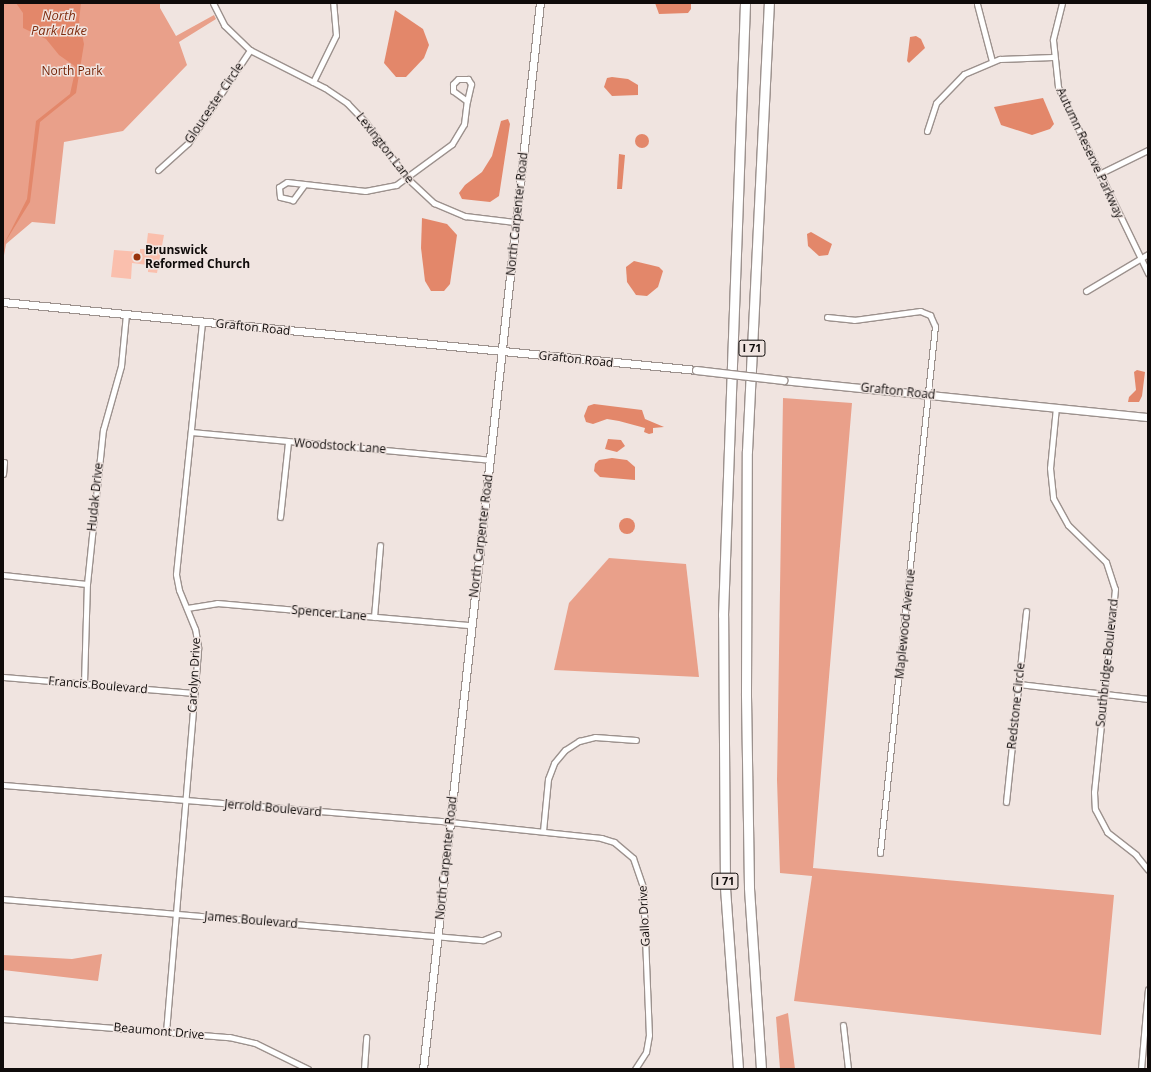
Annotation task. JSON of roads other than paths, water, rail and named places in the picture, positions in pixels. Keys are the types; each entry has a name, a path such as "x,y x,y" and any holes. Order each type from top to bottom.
{"highway":[{"name":"I 71","path":"738,1069 725,886 723,615 745,3"},
{"name":"I 71","path":"761,1069 749,879 746,693 747,452 769,3"}],"street":[{"name":"Lexington Lane","path":"213,3 224,25 250,50 338,96 356,112 407,178 423,194 446,209 472,218 515,222"},
{"path":"313,82 336,35 334,3"},
{"name":"North Carpenter Road","path":"423,1069 540,3"},
{"name":"Autumn Reserve Parkway","path":"1062,3 1054,34 1053,57 1062,99 1148,273"},
{"path":"977,4 992,61"},
{"name":"Gloucester Circle","path":"158,170 188,143 250,50"},
{"path":"927,131 932,111 949,87 970,71 992,61 1053,57"},
{"path":"304,185 293,200 280,197 278,192 282,184 304,185 374,191 392,187 407,178 455,140 464,124 471,84 468,79 458,79 453,84 453,91 467,101"},
{"path":"1099,174 1148,150"},
{"path":"1086,291 1148,254"},
{"name":"Grafton Road","path":"3,302 696,370 1148,417"},
{"name":"Maplewood Avenue","path":"827,318 854,320 917,311 927,314 935,326 880,853"},
{"name":"Hudak Drive","path":"84,683 87,584 103,430 121,366 126,314"},
{"name":"Carolyn Drive","path":"166,1032 198,639 179,590 176,574 202,322"},
{"name":"Southbridge Boulevard","path":"1056,407 1050,468 1053,498 1065,521 1100,554 1113,579 1115,597 1094,792 1095,809 1107,832 1136,855 1148,870"},
{"name":"Woodstock Lane","path":"191,432 490,460"},
{"path":"280,516 288,442"},
{"path":"3,474 4,462"},
{"path":"374,617 380,545"},
{"path":"3,575 87,584"},
{"name":"Spencer Lane","path":"187,608 217,603 471,625"},
{"name":"Redstone Circle","path":"1006,802 1026,611"},
{"name":"Francis Boulevard","path":"3,677 194,693"},
{"path":"1018,684 1148,699"},
{"path":"543,831 548,780 554,763 565,750 579,741 595,737 636,740"},
{"name":"Jerrold Boulevard","path":"3,785 543,831"},
{"name":"Gallo Drive","path":"543,831 614,842 630,854 640,870 643,887 649,1031 646,1052 635,1069"},
{"name":"James Boulevard","path":"3,899 483,940 498,934"},
{"path":"1142,1069 1148,990"},
{"name":"Beaumont Drive","path":"3,1019 242,1039 308,1069"},
{"path":"843,1025 848,1069"},
{"path":"364,1069 366,1037"}],"water":[{"name":"North Park Lake","path":"16,3 81,3 79,21 84,44 76,93 40,122 30,202 4,244 27,199 36,121 70,94 76,67 59,55 46,39 23,28 23,13"},
{"path":"655,3 691,3 691,9 688,13 659,14"},
{"path":"395,10 423,29 429,45 424,58 406,77 396,77 384,63"},
{"path":"916,36 921,39 925,48 909,63 907,61 910,37"},
{"path":"612,77 628,79 638,85 638,95 612,96 604,87 607,78"},
{"path":"1043,98 1054,124 1050,129 1032,135 1001,125 994,107"},
{"path":"508,119 510,124 499,196 490,202 462,199 459,193 465,185 482,172 492,156 501,121"},
{"path":"642,134 647,136 649,141 647,146 642,148 637,146 635,141 637,136"},
{"path":"619,154 625,155 622,189 617,189"},
{"path":"422,218 447,224 457,235 450,284 444,291 431,291 425,281 421,248"},
{"path":"811,232 832,244 828,255 819,256 808,246 807,234"},
{"path":"634,261 659,267 663,271 658,287 647,296 636,295 627,282 626,267"},
{"path":"1137,370 1145,372 1142,396 1139,402 1128,402 1129,397 1136,390 1134,372"},
{"path":"594,404 642,410 645,419 664,427 653,428 653,433 649,434 644,432 645,428 619,421 607,419 593,424 586,422 584,416 588,406"},
{"path":"608,439 621,440 625,446 617,452 605,449"},
{"path":"612,458 627,460 635,467 635,480 600,477 594,471 595,464 599,460"},
{"path":"627,518 634,523 635,526 630,533 627,534 620,529 619,526 624,519"}],"place":[{"name":"Brunswick Reformed Church","path":"137,257"}],"park label":[{"name":"North Park","path":"72,71"}]}
